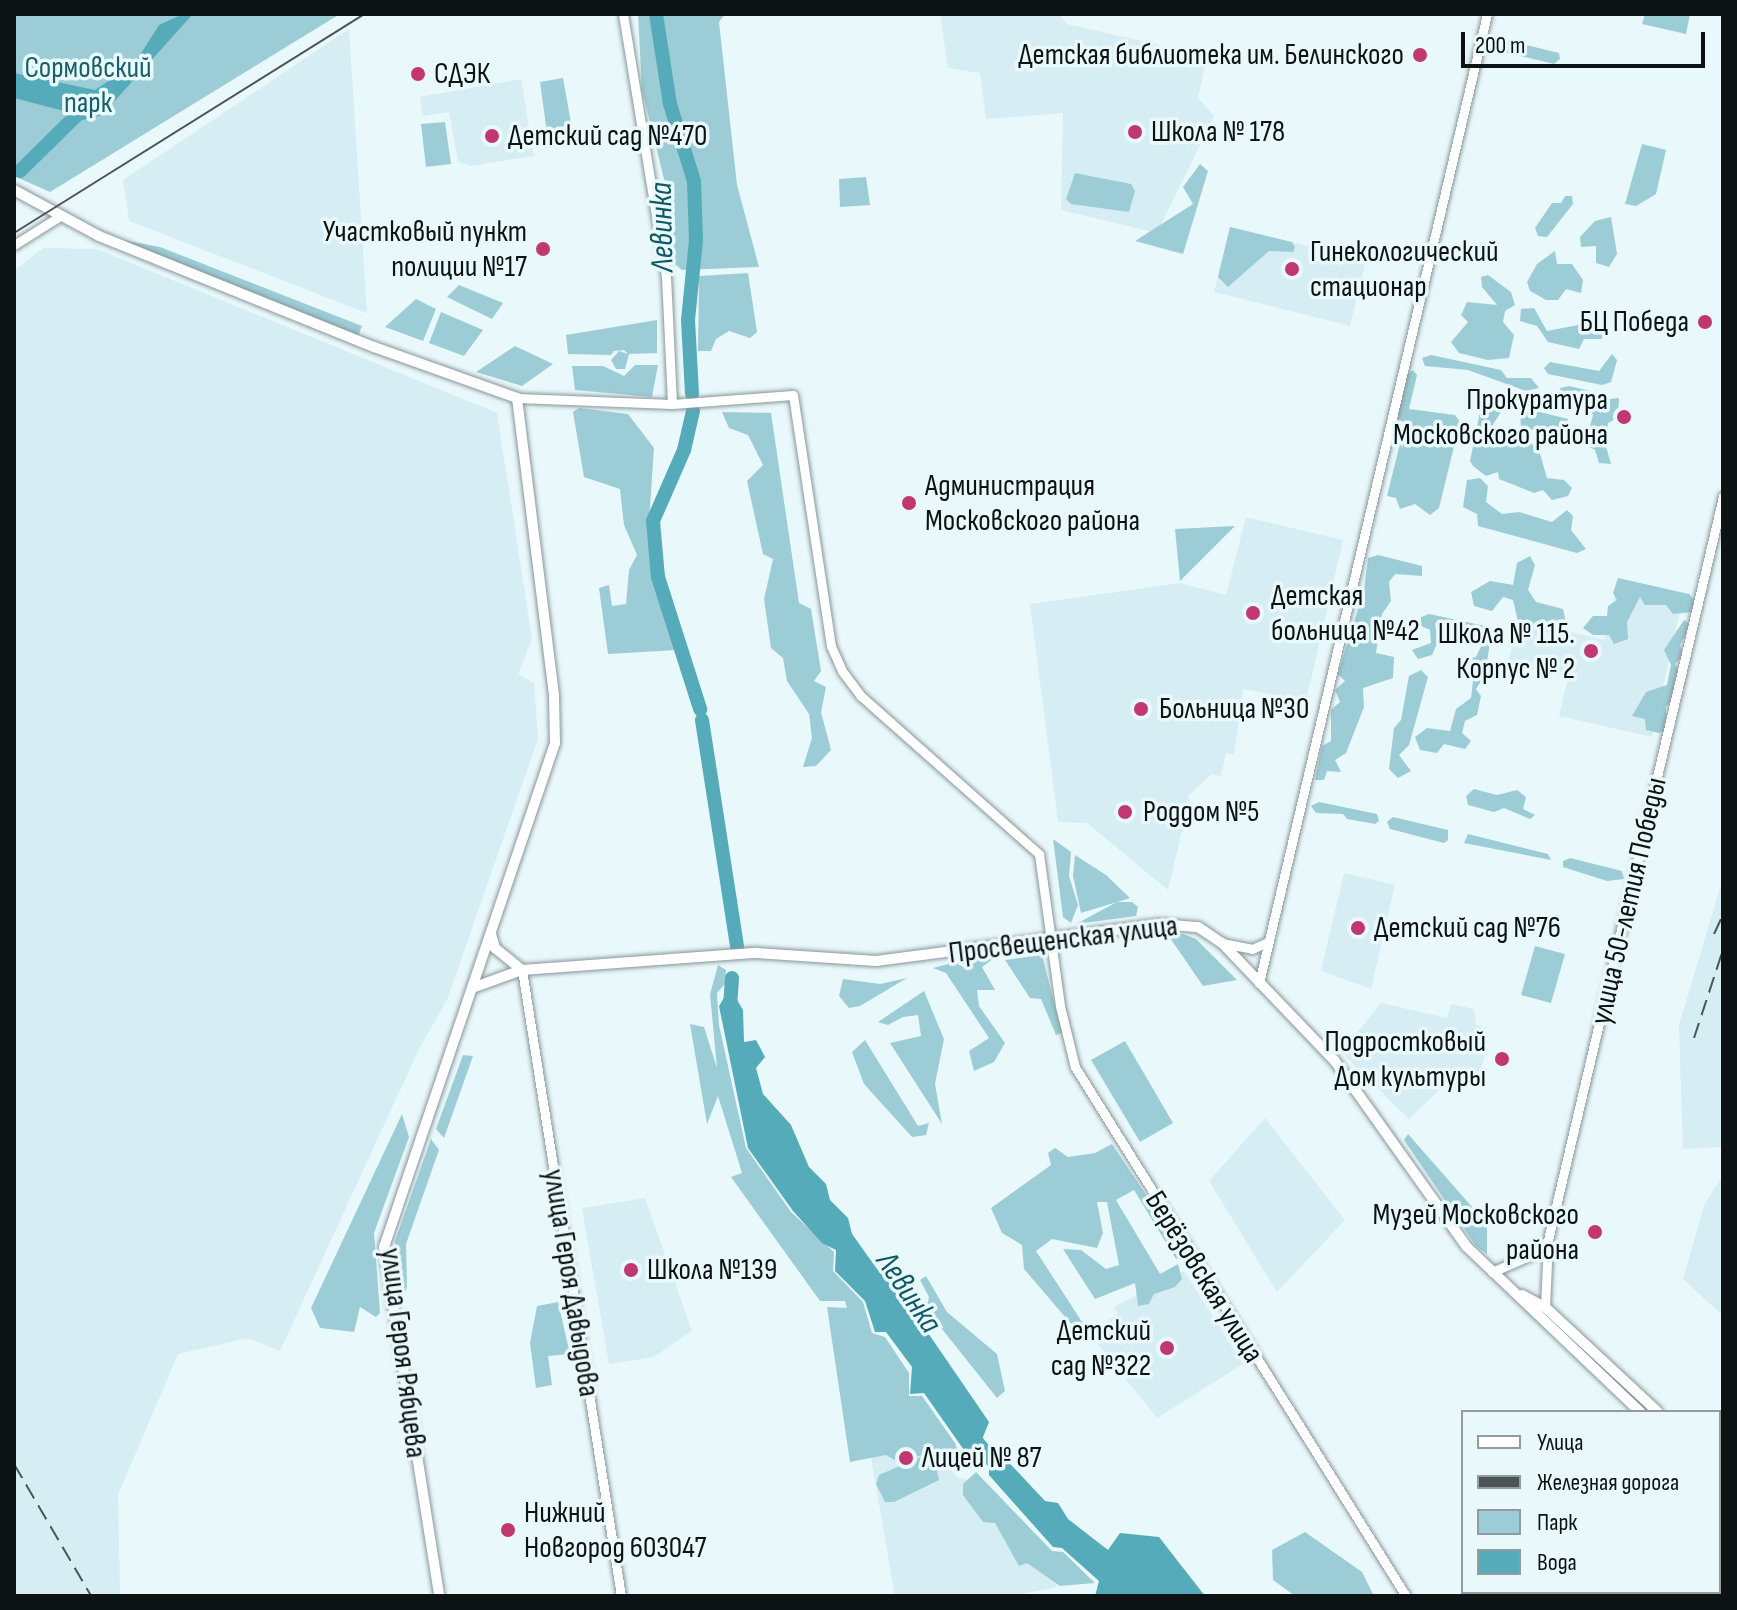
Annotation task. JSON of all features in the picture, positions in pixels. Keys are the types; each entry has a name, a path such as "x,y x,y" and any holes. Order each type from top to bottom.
{"main road":[{"path":"14,190 60,216 374,347 517,398"},
{"name":"улица Героя Рябцева","path":"439,1596 384,1247 555,743 554,696 517,398"},
{"name":"Просвещенская улица","path":"472,988 522,970 756,953 876,961 1184,923 1222,943 1348,1078 1467,1247 1513,1291"},
{"path":"491,934 495,948 522,970"},
{"path":"1513,1291 1545,1307 1656,1410"},
{"path":"1513,1291 1638,1410"}],"street":[{"path":"517,398 672,404 666,276 623,14"},
{"path":"1259,983 1487,14"},
{"path":"14,245 60,216"},
{"name":"Берёзовская улица","path":"672,404 793,395 831,646 842,671 861,696 1039,854 1065,1037 1082,1082 1406,1596"},
{"name":"улица 50-летия Победы","path":"1545,1307 1548,1240 1723,496"},
{"path":"1222,943 1252,949 1268,942"},
{"name":"улица Героя Давыдова","path":"522,970 621,1596"},
{"path":"1492,1272 1523,1260 1548,1240"}],"shaded area":[{"name":"Школа № 178","path":"940,14 1059,14 1067,24 1199,54 1206,60 1198,98 1214,116 1157,233 1061,210 1063,113 986,119 980,73 948,68"},
{"path":"349,29 367,313 129,221 123,180"},
{"name":"Детский сад №470","path":"521,79 534,156 470,166 458,161 449,112 423,116 420,97"},
{"name":"Гинекологический стационар","path":"1230,227 1366,260 1350,326 1214,292"},
{"path":"43,248 97,249 497,413 532,639 518,674 534,683 538,739 447,1000 419,1049 280,1351 248,1338 178,1354 118,1495 120,1596 14,1596 14,271"},
{"path":"1246,517 1343,540 1306,701 1243,689 1234,755 1226,753 1221,776 1212,774 1188,796 1193,817 1185,818 1168,890 1087,823 1058,822 1030,604 1180,583 1226,595"},
{"name":"Школа № 115. Корпус № 2","path":"1618,582 1683,597 1652,737 1559,716 1568,677 1508,663 1518,619 1604,640"},
{"name":"Детский сад №76","path":"1344,873 1395,885 1371,989 1321,971"},
{"path":"1723,878 1723,1147 1683,1149 1679,1025"},
{"path":"1381,1003 1447,1018 1451,1004 1474,1009 1476,1025 1483,1027 1478,1047 1486,1050 1479,1077 1464,1069 1457,1073 1409,1119 1346,1057 1344,1049"},
{"path":"1265,1118 1345,1220 1277,1292 1209,1181"},
{"path":"1720,1180 1723,1182 1723,1316 1683,1279 1705,1203"},
{"name":"Школа №139","path":"645,1198 692,1331 654,1357 609,1364 582,1208"},
{"name":"Детский сад №322","path":"1184,1271 1243,1364 1157,1418 1089,1333 1118,1314 1114,1307"},
{"name":"Лицей № 87","path":"849,1332 957,1477 972,1481 1058,1587 1010,1596 895,1596"}],"green space":[{"name":"Сормовский парк","path":"14,14 340,14 50,192 14,176"},
{"path":"638,14 725,14 719,22 737,185 759,267 682,270 672,262 660,214 666,187 642,90"},
{"path":"1645,14 1690,14 1686,34 1642,24"},
{"path":"1505,40 1559,53 1560,59 1554,64 1500,51 1498,44"},
{"path":"563,78 571,123 557,129 559,147 549,148 540,82"},
{"path":"445,122 451,164 426,167 421,124"},
{"path":"1642,144 1666,150 1656,194 1636,206 1625,204"},
{"path":"1200,164 1208,171 1183,254 1135,241 1193,204 1183,187"},
{"path":"1075,173 1131,184 1135,191 1129,212 1071,204 1066,199"},
{"path":"866,177 870,205 840,207 839,179"},
{"path":"1565,196 1572,196 1573,204 1547,237 1538,236 1535,228 1552,203 1561,203"},
{"path":"1611,217 1617,254 1609,267 1596,263 1596,246 1581,247 1580,237 1595,221"},
{"path":"1230,227 1292,242 1295,247 1293,252 1269,251 1228,287 1218,277"},
{"path":"122,240 160,247 362,326 358,336"},
{"path":"1555,251 1557,264 1572,264 1583,280 1581,293 1566,289 1558,300 1546,300 1530,291 1527,282 1537,264"},
{"path":"748,273 757,332 750,338 729,331 716,339 711,351 698,351 699,276"},
{"path":"1488,275 1511,292 1515,305 1505,311 1503,322 1514,335 1509,358 1488,360 1459,353 1451,342 1468,322 1461,315 1467,302 1497,305 1482,287 1481,277"},
{"path":"459,285 503,303 492,319 447,297"},
{"path":"416,299 436,309 423,341 385,327"},
{"path":"1534,308 1547,331 1599,321 1608,330 1601,339 1584,339 1579,349 1548,342 1537,326 1520,321 1521,309"},
{"path":"441,312 483,330 464,356 429,343"},
{"path":"657,320 657,353 629,354 625,369 616,369 611,360 619,351 628,354 624,350 614,351 611,355 568,354 566,335"},
{"path":"515,346 553,364 522,386 476,372"},
{"path":"1612,354 1617,360 1611,382 1602,385 1548,374 1544,368 1550,362 1599,371"},
{"path":"1431,355 1501,370 1507,378 1531,378 1539,388 1526,391 1468,370 1425,366 1422,358"},
{"path":"635,365 658,365 652,397 575,390 572,366 603,366 624,376"},
{"path":"1413,370 1417,375 1409,409 1455,415 1460,422 1439,508 1430,515 1415,504 1400,509 1396,498 1387,496 1405,423 1397,418 1398,406 1407,375"},
{"path":"1569,386 1595,392 1602,400 1619,398 1618,418 1608,423 1605,443 1611,464 1599,463 1595,450 1584,444 1580,435 1589,430 1593,415 1585,397 1562,396 1560,388"},
{"path":"1486,407 1501,412 1492,426 1538,447 1547,478 1564,480 1572,488 1568,496 1552,500 1543,490 1534,493 1499,479 1498,472 1486,476 1473,466 1470,461 1480,412"},
{"path":"579,408 628,414 654,448 649,522 654,578 677,650 608,654 599,588 609,585 612,606 626,604 629,570 637,555 624,525 620,489 584,477 573,412"},
{"path":"1528,409 1568,419 1568,432 1559,436 1521,427 1520,411"},
{"path":"722,412 771,413 799,603 811,609 821,671 814,681 826,687 821,712 831,750 816,766 803,767 812,738 809,714 787,681 783,658 771,648 764,599 773,559 763,554 747,481 763,465 748,435 729,428"},
{"path":"1480,478 1488,486 1486,502 1502,514 1519,512 1552,522 1567,510 1573,516 1571,530 1586,549 1577,553 1478,526 1477,514 1463,507 1467,480"},
{"path":"1235,526 1180,581 1175,529"},
{"path":"1378,555 1422,566 1422,576 1395,574 1389,582 1391,601 1382,614 1376,653 1394,657 1393,678 1363,688 1364,707 1346,753 1335,760 1341,772 1327,771 1324,780 1315,780 1322,746 1331,741 1331,710 1340,702 1335,690 1345,681 1338,674 1358,609 1356,597 1364,590 1368,558"},
{"path":"1530,556 1535,565 1528,590 1536,602 1563,609 1566,622 1550,632 1519,626 1513,600 1503,597 1492,611 1474,606 1471,592 1490,581 1513,585 1517,563"},
{"path":"1618,578 1689,594 1696,602 1693,612 1673,614 1666,605 1645,605 1640,597 1627,622 1628,639 1614,644 1609,635 1593,635 1583,628 1593,616 1607,616 1608,606 1617,600 1613,593"},
{"path":"1429,614 1490,627 1492,634 1435,623 1438,641 1432,655 1418,659 1412,650 1431,643 1430,630 1421,626 1421,617"},
{"path":"1684,620 1691,625 1680,645 1683,655 1675,664 1679,672 1673,701 1666,706 1666,730 1659,733 1646,730 1645,719 1632,716 1646,692 1667,685 1671,665 1664,650"},
{"path":"1484,640 1490,642 1485,675 1476,689 1481,696 1477,715 1465,721 1462,733 1471,741 1465,749 1444,744 1437,753 1420,750 1415,737 1427,728 1450,731 1456,709 1471,698 1473,681 1463,673 1466,659 1476,657"},
{"path":"1421,670 1428,677 1409,745 1399,755 1411,771 1398,778 1389,769 1394,728 1401,720 1409,676"},
{"path":"1474,789 1497,795 1517,790 1526,797 1523,809 1535,815 1530,819 1504,808 1494,812 1468,805 1466,796"},
{"path":"1319,802 1377,814 1379,821 1375,824 1347,819 1343,814 1316,813 1311,806"},
{"path":"1393,817 1448,830 1448,840 1444,843 1390,829 1387,822"},
{"path":"1468,834 1548,854 1551,860 1464,843"},
{"path":"1053,839 1071,852 1069,876 1078,905 1071,923 1063,917"},
{"path":"1075,855 1106,875 1130,898 1081,913 1073,876"},
{"path":"1570,858 1622,871 1624,879 1607,881 1563,867 1563,861"},
{"path":"1117,902 1132,902 1138,907 1136,916 1076,924"},
{"path":"1183,934 1196,939 1237,980 1203,986 1168,935"},
{"path":"1535,946 1565,954 1551,1003 1521,995"},
{"path":"1042,955 1062,1033 1056,1035 1041,999 1030,998 1005,960"},
{"path":"997,956 982,967 995,990 977,990 979,1006 1005,1043 994,1062 974,1071 969,1051 989,1038 946,973 933,968 955,962 968,970 977,958"},
{"path":"718,965 726,970 725,984 717,993 719,1025 746,1148 791,1212 834,1252 833,1271 863,1302 872,1333 885,1337 909,1373 909,1396 922,1396 955,1443 962,1463 943,1464 934,1457 939,1480 894,1502 885,1502 876,1484 879,1475 930,1453 898,1462 886,1455 850,1462 827,1307 847,1308 845,1301 820,1301 731,1177 742,1173 718,1096 707,1124 690,1024 704,1027 717,1068 710,994"},
{"path":"907,978 860,1006 849,1008 839,996 843,979 880,984"},
{"path":"924,991 944,1039 935,1084 942,1124 890,1043 921,1036 918,1015 903,1017 888,1025 878,1022"},
{"path":"865,1040 918,1126 929,1123 926,1135 912,1137 864,1084 852,1052"},
{"path":"1125,1041 1173,1123 1140,1142 1091,1060"},
{"path":"463,1055 473,1056 444,1138 436,1129"},
{"path":"402,1114 409,1137 374,1233 380,1313 376,1317 360,1307 354,1332 320,1328 311,1308"},
{"path":"1408,1134 1487,1224 1487,1254 1476,1246 1404,1140"},
{"path":"431,1139 439,1150 406,1244 407,1287 400,1304 395,1241"},
{"path":"1112,1144 1187,1256 1176,1259 1134,1190 1116,1200 1160,1274 1178,1264 1182,1279 1175,1287 1154,1294 1149,1304 1138,1306 1135,1283 1095,1299 1063,1249 1081,1250 1106,1269 1119,1265 1107,1202 1097,1202 1103,1233 1097,1248 1052,1239 1036,1251 1084,1325 1078,1332 1024,1269 1022,1245 1002,1233 991,1208 1051,1165 1048,1153 1055,1148 1068,1157 1095,1153"},
{"path":"926,1276 947,1312 997,1354 1005,1391 997,1398 926,1309 929,1297 920,1280"},
{"path":"558,1302 570,1354 548,1356 552,1385 536,1388 530,1343 537,1306"},
{"path":"976,1472 1052,1551 1063,1552 1095,1583 1060,1586 1027,1563 1019,1566 995,1523 983,1522 963,1495 963,1484"},
{"path":"1305,1532 1362,1572 1374,1596 1295,1596 1273,1580 1272,1550"}],"water":[{"path":"183,14 193,14 102,115 79,121 64,111 14,98 14,73 95,90 135,63 159,25"},
{"path":"730,988 743,1010 744,1042 756,1040 765,1057 756,1068 763,1094 791,1125 809,1167 826,1184 830,1200 848,1218 852,1234 877,1269 891,1279 989,1422 979,1447 964,1450 924,1393 910,1394 912,1367 886,1332 875,1332 865,1301 835,1271 836,1250 822,1243 793,1211 748,1148 719,1006"},
{"path":"1001,1454 1045,1501 1058,1503 1068,1519 1108,1550 1120,1533 1159,1537 1205,1596 1095,1596 1099,1581 1062,1548 1053,1547 989,1475 989,1458"}],"waterway":[{"name":"Левинка","path":"656,14 670,104 694,181 696,240 688,320 692,394"},
{"path":"20,171 87,105"},
{"name":"Левинка","path":"693,411 684,450 653,521 658,577 700,709"},
{"name":"Левинка","path":"702,720 737,947"},
{"name":"Левинка","path":"730,1007 732,978"},
{"name":"Левинка","path":"968,1431 1000,1470"}],"tram line":[{"path":"14,233 365,14"}],"railway":[{"path":"1714,934 1723,915"},
{"path":"1694,1038 1723,950"},
{"path":"14,1464 91,1596"}],"place":[{"name":"Детская библиотека им. Белинского","path":"1420,55"},
{"name":"СДЭК","path":"418,74"},
{"name":"Школа № 178","path":"1135,132"},
{"name":"Детский сад №470","path":"492,136"},
{"name":"Участковый пункт полиции №17","path":"543,249"},
{"name":"Гинекологический стационар","path":"1292,269"},
{"name":"БЦ Победа","path":"1705,322"},
{"name":"Прокуратура Московского района","path":"1624,417"},
{"name":"Администрация Московского района","path":"909,503"},
{"name":"Детская больница №42","path":"1253,613"},
{"name":"Школа № 115. Корпус № 2","path":"1591,651"},
{"name":"Больница №30","path":"1141,709"},
{"name":"Роддом №5","path":"1125,812"},
{"name":"Детский сад №76","path":"1358,928"},
{"name":"Подростковый Дом культуры","path":"1502,1059"},
{"name":"Музей Московского района","path":"1595,1232"},
{"name":"Школа №139","path":"631,1270"},
{"name":"Детский сад №322","path":"1167,1348"},
{"name":"Лицей № 87","path":"906,1458"},
{"name":"Нижний Новгород 603047","path":"508,1530"}]}
